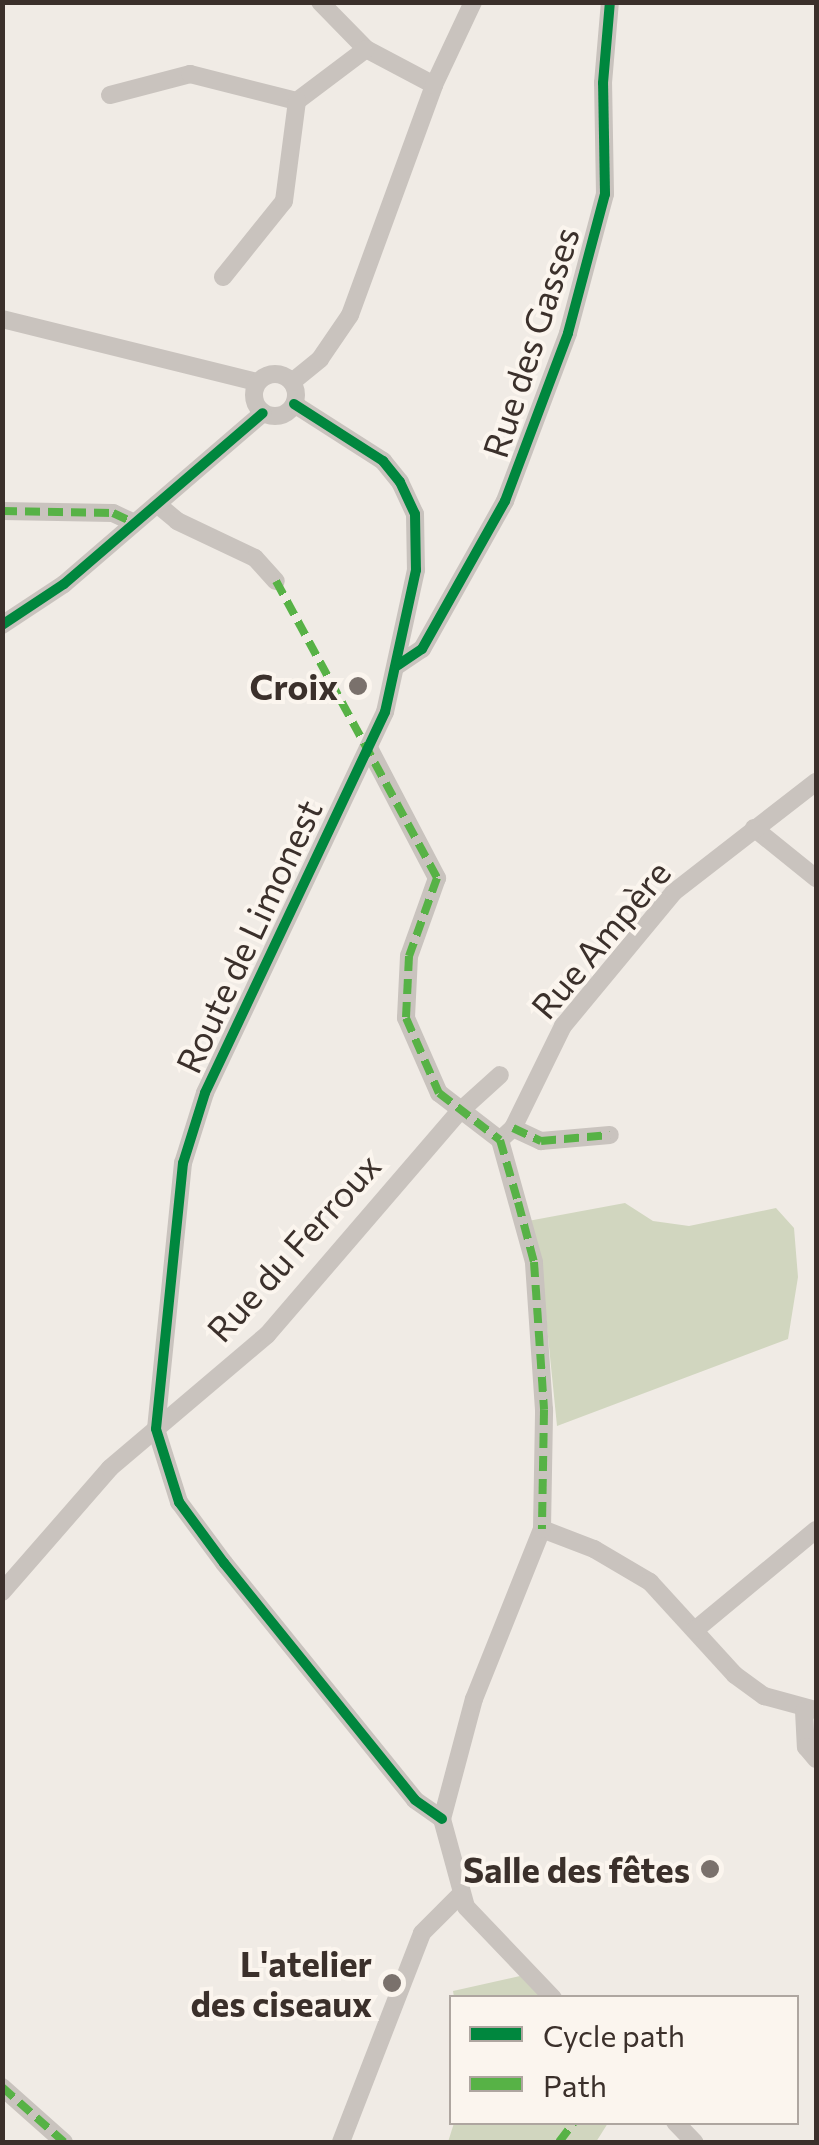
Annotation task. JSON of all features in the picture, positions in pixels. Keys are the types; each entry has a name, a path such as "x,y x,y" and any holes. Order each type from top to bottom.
{"street":[{"path":"320,2 366,48 434,86"},
{"path":"292,382 320,359 350,314 434,86 474,2"},
{"name":"Rue des Gasses","path":"398,665 422,649 505,501 568,332 605,194 610,2"},
{"path":"223,277 284,201 297,101 366,48"},
{"path":"110,94 190,74 297,101"},
{"path":"2,318 257,382 274,373 292,382"},
{"path":"257,382 254,402 263,413"},
{"path":"2,625 64,584 263,413 284,414 294,404 292,382"},
{"name":"Route de Limonest","path":"294,404 383,461 415,514 416,570 398,665 369,748 199,1110 174,1223 156,1429 180,1502 224,1563 415,1800 442,1819"},
{"path":"158,504 177,522 255,558 276,581"},
{"path":"2,512 113,513 134,523"},
{"path":"369,748 437,878 409,956 406,1018 432,1081 460,1112 506,1134 540,1141 610,1136"},
{"name":"Rue Ampère","path":"506,1134 564,1026 674,892 816,782"},
{"path":"754,828 816,878"},
{"name":"Rue du Ferroux","path":"2,1592 110,1468 267,1334 460,1112 500,1075"},
{"path":"506,1134 534,1262 544,1410 542,1529 474,1699 442,1819 460,1894 551,1995"},
{"path":"542,1529 594,1549 650,1582 735,1675 764,1696 810,1711 806,1748 816,1759"},
{"path":"695,1630 816,1530"},
{"path":"341,2142 422,1933 460,1894"},
{"path":"2,2086 64,2142"}],"green space":[{"path":"625,1203 653,1221 689,1226 776,1208 794,1228 798,1277 788,1339 557,1426 544,1297 528,1221"},
{"path":"520,1976 539,1995 454,1995 453,1991"},
{"path":"453,2125 607,2125 596,2142 448,2142"}],"marked path":[{"path":"2,511 113,513 134,523"},
{"path":"276,581 437,878 409,956 406,1018 439,1093 500,1140 534,1262 544,1410 542,1529"},
{"path":"513,1128 541,1141 610,1135"},
{"path":"2,2087 64,2142"},
{"path":"559,2142 572,2125"}],"cycle path":[{"path":"398,665 422,649 505,501 568,333 605,194 603,83 610,2"},
{"path":"294,404 383,461 400,482 415,514 416,570 385,712 205,1093 183,1163 156,1429 179,1502 415,1800 442,1819"},
{"path":"2,625 64,584 263,413"}],"place":[{"name":"Croix","path":"358,686"},
{"name":"Salle des fêtes","path":"710,1869"},
{"name":"L'atelier des ciseaux","path":"392,1983"}]}
